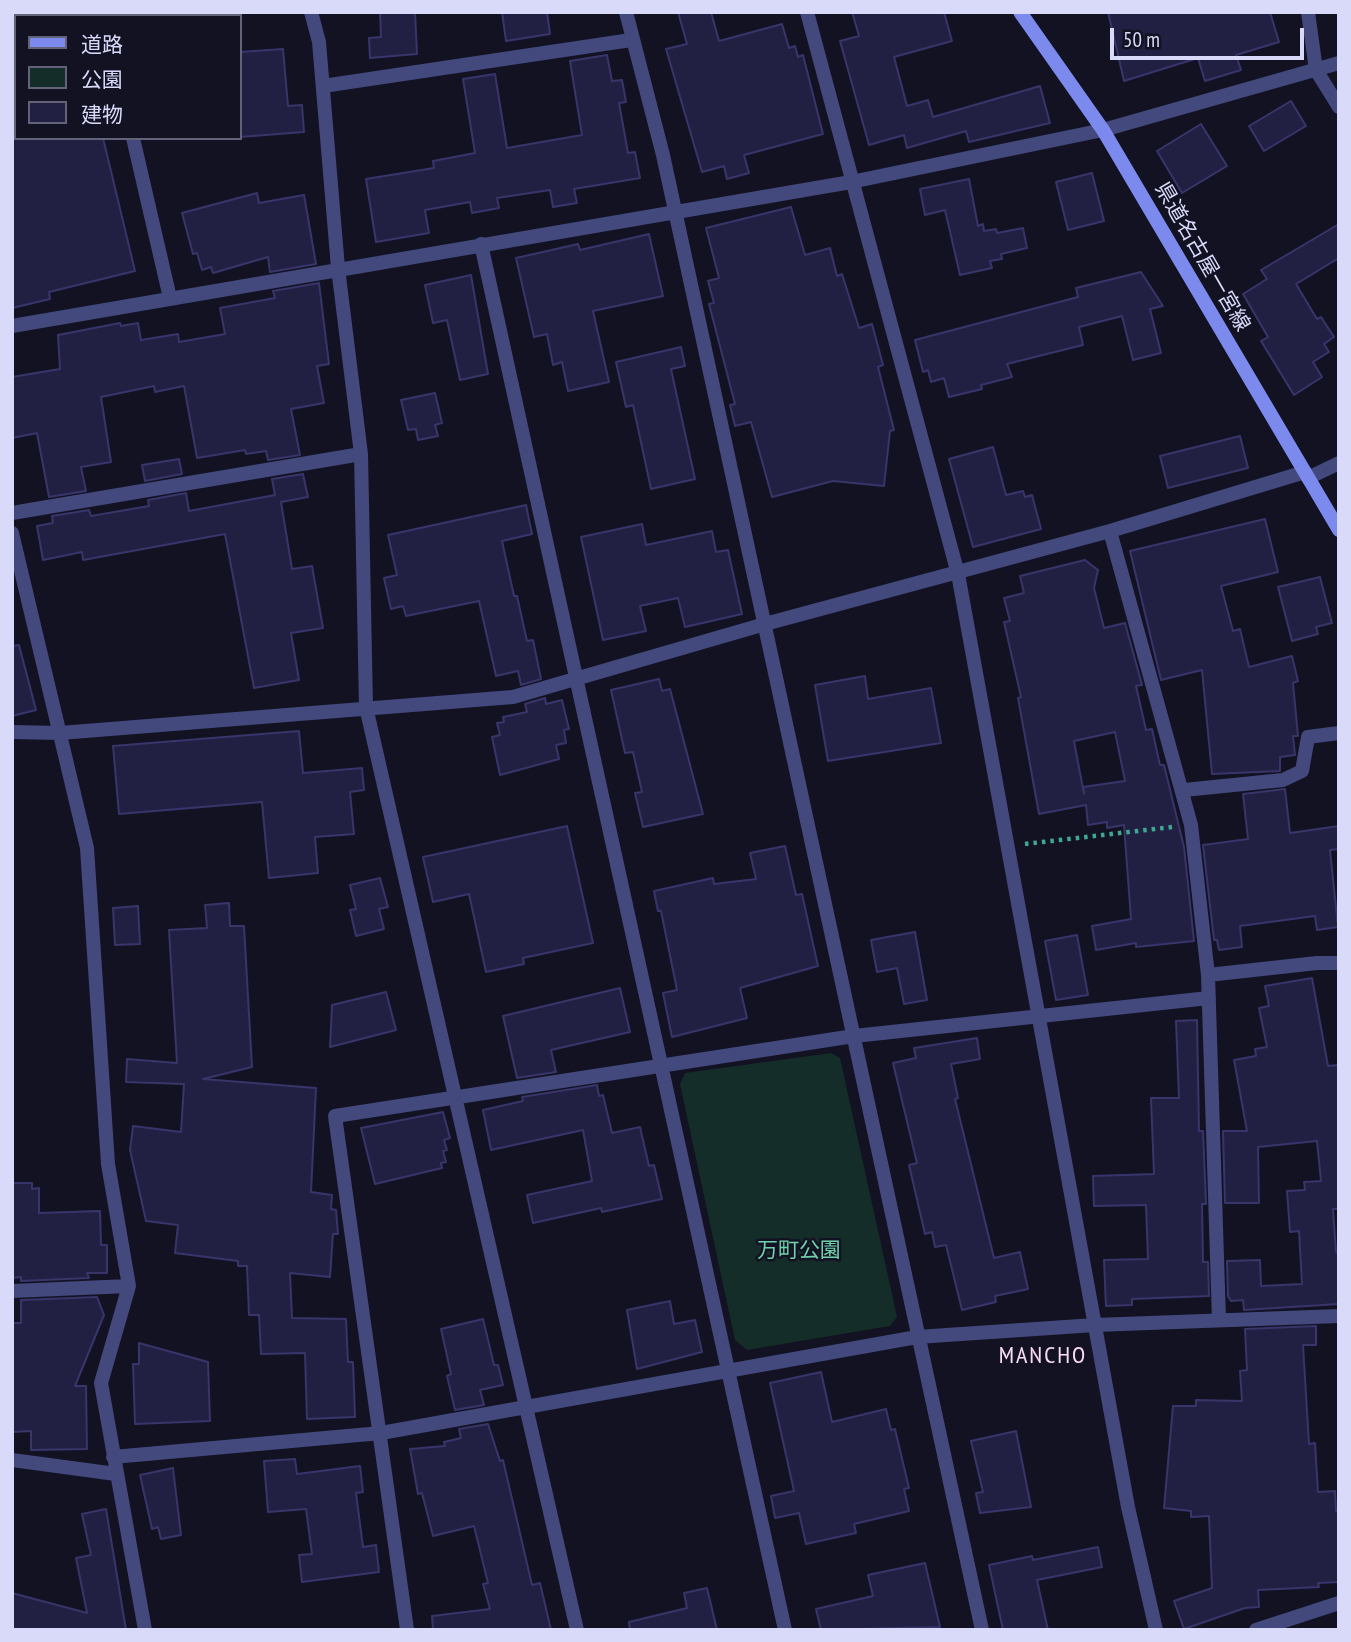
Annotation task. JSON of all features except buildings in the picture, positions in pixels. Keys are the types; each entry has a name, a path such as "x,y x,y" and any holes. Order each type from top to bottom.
{"main road":[{"name":"県道名古屋一宮線","path":"1020,12 1103,130 1339,530"}],"street":[{"path":"311,12 319,42 338,268 361,454 366,707 577,1630"},
{"path":"626,12 631,40 663,155 982,1630"},
{"path":"807,12 958,574 1128,1507 1156,1630"},
{"path":"1308,12 1316,70 1339,107"},
{"path":"323,86 631,40"},
{"path":"12,326 851,182 1103,130 1339,63"},
{"path":"134,140 170,298"},
{"path":"481,244 785,1630"},
{"path":"12,513 361,454"},
{"path":"12,732 60,733 513,697 765,624 1110,531 1307,475 1339,463"},
{"path":"1110,531 1184,790 1191,825 1208,975 1219,1320"},
{"path":"12,533 87,848 108,1164 129,1286 101,1383 145,1630"},
{"path":"1184,790 1283,779 1302,771 1308,737 1339,733"},
{"path":"1208,975 1339,963"},
{"path":"407,1630 335,1116 662,1063 853,1036 1209,998"},
{"path":"12,1291 129,1286"},
{"path":"113,1457 381,1433 918,1337 1095,1325 1339,1316"},
{"path":"12,1460 116,1474"},
{"path":"1256,1630 1339,1603"}],"path":[{"path":"1009,846 1191,825"}],"green space":[{"path":"12,12 91,12 14,14 12,55"},
{"name":"万町公園","path":"831,1053 840,1058 897,1317 890,1326 747,1350 735,1340 680,1084 685,1073"}],"district":[{"name":"MANCHO","path":"1043,1356"}]}
